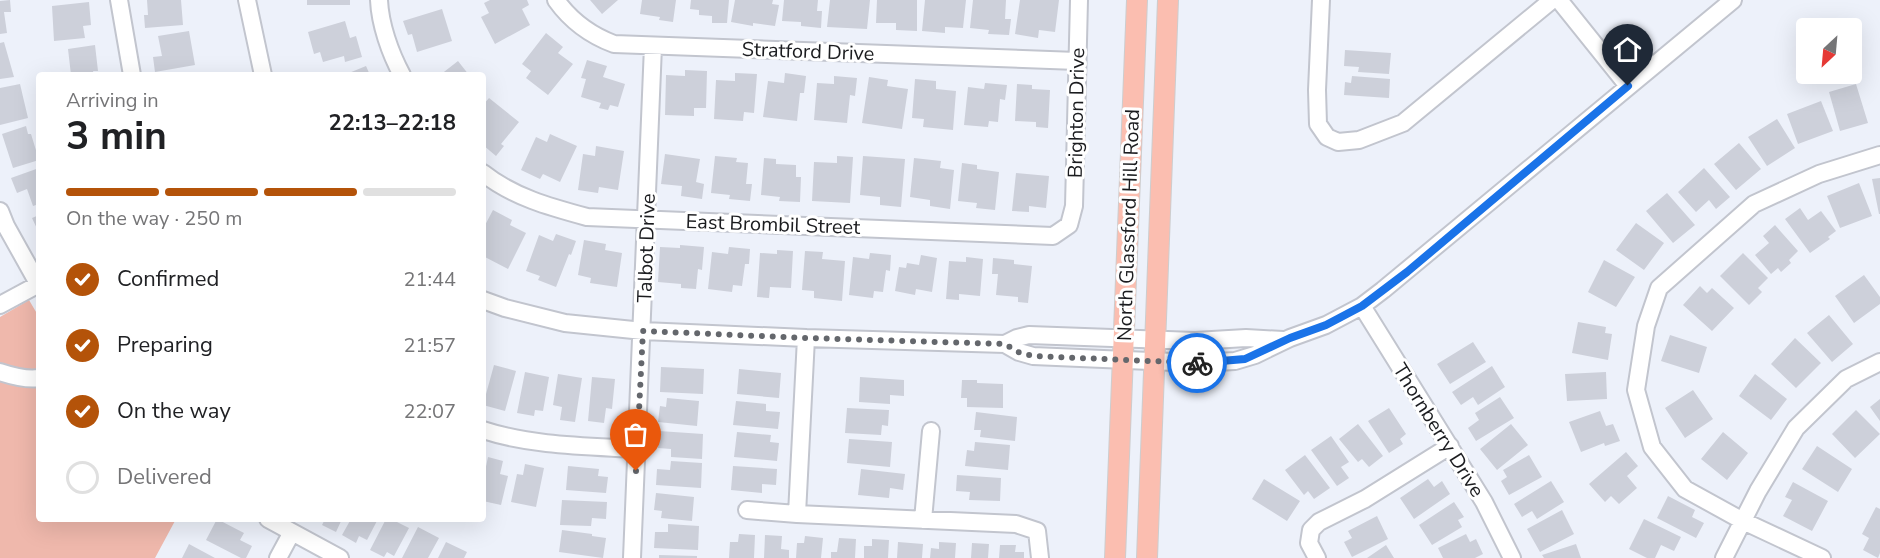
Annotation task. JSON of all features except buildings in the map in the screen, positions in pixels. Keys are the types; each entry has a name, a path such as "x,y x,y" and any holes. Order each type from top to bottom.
{"main road":[{"name":"North Glassford Hill Road","path":"1115,558 1137,0"},
{"name":"North Glassford Hill Road","path":"1147,558 1168,0"}],"street":[{"path":"119,0 131,72"},
{"path":"247,0 262,72"},
{"path":"379,0 380,13 400,72"},
{"name":"Stratford Drive","path":"556,0 577,24 596,37 614,44 1077,61"},
{"name":"Brighton Drive","path":"1070,225 1074,206 1079,0"},
{"path":"1321,0 1317,90 1318,124 1327,137 1338,142 1359,140 1403,123 1552,0"},
{"path":"1559,0 1628,86"},
{"path":"1005,344 1018,352 1033,356 1154,362 1235,361 1326,325 1362,306 1407,272 1733,0"},
{"name":"Talbot Drive","path":"632,558 653,46"},
{"path":"1822,558 1743,521 1685,489 1652,447 1636,390 1646,326 1659,288 1754,204 1819,174 1880,155"},
{"name":"East Brombil Street","path":"486,175 497,184 543,205 587,217 1053,236 1070,225"},
{"path":"0,211 36,279"},
{"path":"0,305 36,286"},
{"path":"486,301 565,323 643,331 1005,344 1021,336 1029,335 1210,341 1290,338"},
{"name":"Thornberry Drive","path":"1362,306 1484,502 1512,558"},
{"path":"796,514 806,338"},
{"path":"1724,558 1796,428 1846,379 1880,362"},
{"path":"0,372 13,377 36,378"},
{"path":"486,431 562,445 638,449"},
{"path":"923,520 930,431"},
{"path":"1313,550 1311,530 1319,522 1365,499 1450,446"},
{"path":"747,510 1016,524 1037,531 1040,558"},
{"path":"273,522 340,558"},
{"path":"278,558 291,532"}],"shaded area":[{"path":"29,300 36,312 36,522 174,522 155,558 0,558 0,317"}],"way so far":[{"path":"636,471 643,331 1005,344 1018,352 1033,356 1197,363"}],"route":[{"path":"1197,363 1245,359 1290,338 1326,325 1362,306 1407,272 1628,86"}]}
